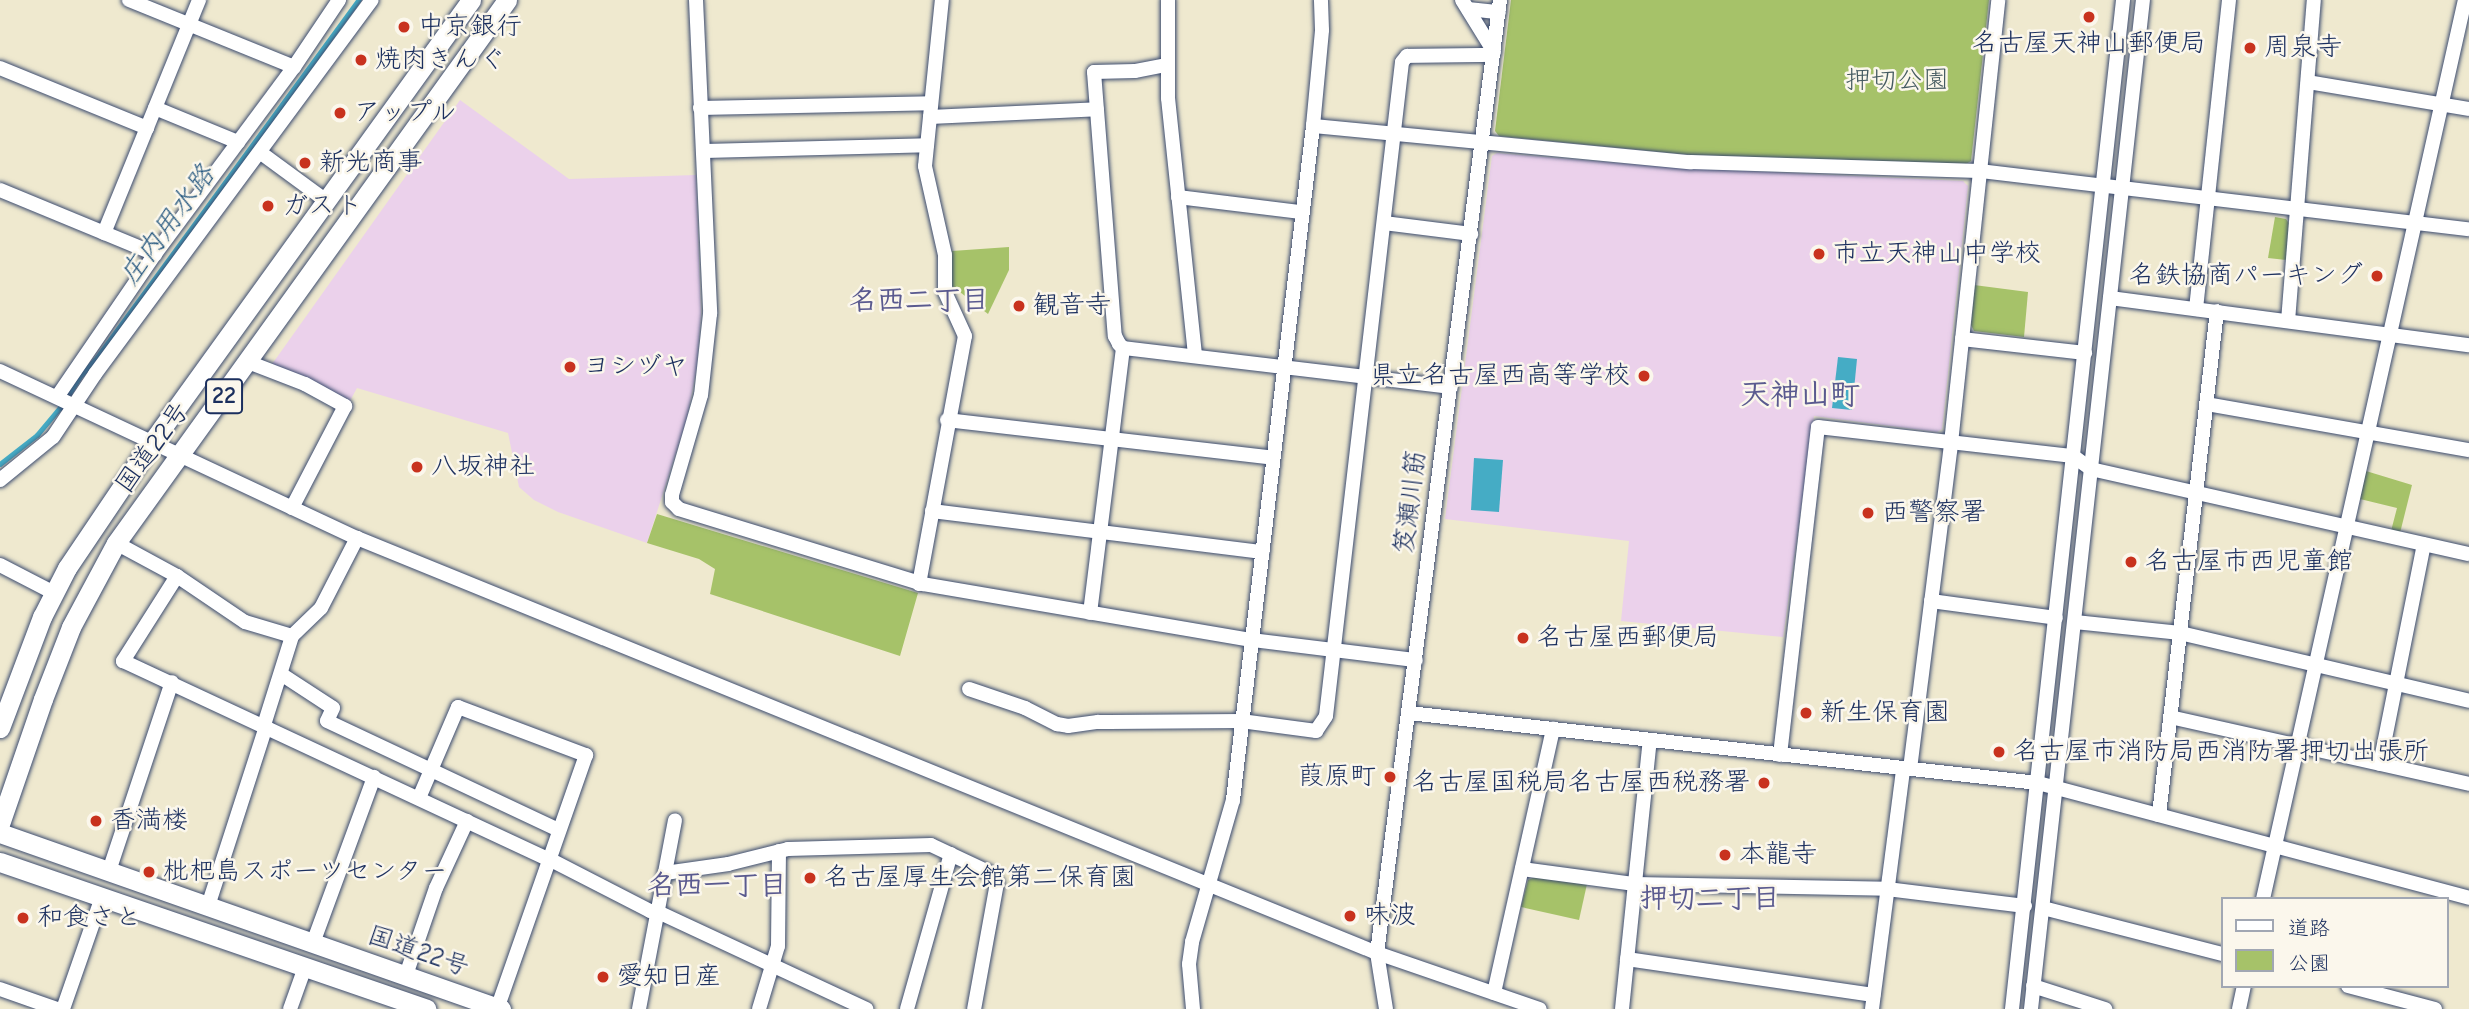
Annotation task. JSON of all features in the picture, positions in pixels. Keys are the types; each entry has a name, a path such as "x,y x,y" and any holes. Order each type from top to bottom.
{"highway":[{"name":"国道22号","path":"0,728 22,664 54,593 152,442 471,0"},
{"name":"国道22号","path":"0,824 71,627 116,543 508,0"},
{"name":"国道22号","path":"0,833 499,1009"},
{"name":"国道22号","path":"0,862 426,1009"}],"street":[{"path":"129,0 294,67"},
{"path":"104,233 199,0"},
{"path":"58,398 155,254 294,67 339,0"},
{"path":"0,481 53,436 95,374 372,0"},
{"path":"696,0 700,108 705,151 709,335 701,395 672,502 679,509 919,584 1252,640 1416,660"},
{"path":"919,584 947,420 965,336 945,292 945,254 925,166 942,0"},
{"path":"1168,0 1166,65 1195,356"},
{"path":"1193,1009 1189,964 1192,942 1233,800 1313,125 1322,30 1321,0"},
{"path":"1627,959 1872,1002 1931,601 1951,443 1998,0"},
{"path":"2012,1009 2123,0"},
{"path":"2031,1009 2143,0"},
{"path":"2196,309 2229,0"},
{"path":"2288,321 2300,208 2314,0"},
{"path":"2263,897 2465,0"},
{"path":"1465,4 1500,6"},
{"path":"969,689 1068,726 1241,721 1316,731 1326,716 1402,62 1407,56 1494,54 1465,4"},
{"name":"笈瀬川筋","path":"1386,1009 1377,953 1500,6"},
{"path":"1090,614 1123,348 1115,336 1094,72 1135,71 1166,65"},
{"path":"0,68 146,128"},
{"path":"2308,82 2469,109"},
{"path":"155,108 238,142"},
{"path":"700,108 1097,109"},
{"path":"1313,125 1690,162 1980,171 2469,229"},
{"path":"705,151 927,145"},
{"path":"261,153 325,200"},
{"path":"0,190 155,254"},
{"path":"1178,197 1301,212"},
{"path":"1384,223 1471,234"},
{"path":"2110,298 2469,345"},
{"path":"2159,815 2217,312"},
{"path":"1962,339 2085,353"},
{"path":"1123,348 1451,387"},
{"path":"248,362 306,384 345,406 292,508"},
{"path":"0,370 357,538 1377,953 1540,1009"},
{"path":"2207,404 2469,450"},
{"path":"947,420 1273,458"},
{"path":"1780,755 1818,427 2073,456 2091,469 2469,554"},
{"path":"932,511 1262,552"},
{"path":"208,906 292,636 321,608 357,538"},
{"path":"116,543 177,576 245,622 292,636"},
{"path":"2380,764 2424,544"},
{"path":"0,565 54,593"},
{"path":"177,576 123,661 419,798 650,911 658,912 866,1009"},
{"path":"1931,601 2056,618"},
{"path":"2075,622 2180,633 2469,701"},
{"path":"281,674 333,708 327,721 559,830"},
{"path":"109,871 172,682"},
{"path":"419,798 433,770 457,707 586,755 499,1009"},
{"path":"1409,713 2038,783 2469,898"},
{"path":"2170,717 2469,784"},
{"path":"1494,993 1553,729"},
{"path":"1622,1009 1650,740"},
{"path":"313,943 374,777"},
{"path":"639,1009 676,820"},
{"path":"405,975 436,888 467,821"},
{"path":"665,873 728,864 779,851 905,843 931,845 988,872 997,883 974,1009"},
{"path":"760,1009 773,966 779,930 779,851"},
{"path":"907,1009 951,854"},
{"path":"1522,869 1635,884 1887,889 2025,906"},
{"path":"63,1009 102,897"},
{"path":"2043,908 2220,953"},
{"path":"290,1009 305,967"},
{"path":"2034,986 2105,1009"},
{"path":"2239,1009 2244,988"},
{"path":"2356,988 2435,1009"},
{"path":"0,989 57,1009"}],"shaded area":[{"path":"460,100 569,179 696,175 701,314 697,366 687,418 647,543 558,512 534,500 519,487 508,433 357,388 350,401 345,403 270,367"},
{"name":"県立名古屋西高等学校","path":"1497,153 1679,168 1963,181 1968,186 1942,429 1937,432 1814,416 1783,637 1621,621 1629,541 1445,519 1492,156"}],"green space":[{"name":"押切公園","path":"1511,0 1989,0 1971,161 1966,164 1690,155 1499,136 1495,131"},
{"path":"2275,217 2286,219 2290,225 2286,260 2268,258"},
{"path":"1009,247 1009,270 988,314 951,285 952,251"},
{"path":"1974,285 2028,292 2024,337 1974,331 1971,325"},
{"path":"2366,471 2412,485 2400,533 2391,531 2397,508 2360,499"},
{"path":"657,514 918,593 900,656 710,594 715,569 699,559 647,543"},
{"path":"1535,877 1587,884 1579,920 1521,907 1528,880"}],"water":[{"path":"1838,357 1857,359 1852,410 1832,408"},
{"path":"1474,458 1503,460 1499,512 1471,510"}],"waterway":[{"name":"庄内用水路","path":"0,464 37,435 60,408 79,377 95,360 358,0"}],"place":[{"name":"名古屋天神山郵便局","path":"2089,17"},
{"name":"中京銀行","path":"404,27"},
{"name":"周泉寺","path":"2250,48"},
{"name":"焼肉きんぐ","path":"361,60"},
{"name":"アップル","path":"340,113"},
{"name":"新光商事","path":"305,163"},
{"name":"ガスト","path":"268,206"},
{"name":"市立天神山中学校","path":"1819,254"},
{"name":"名鉄協商パーキング","path":"2377,276"},
{"name":"観音寺","path":"1019,306"},
{"name":"ヨシヅヤ","path":"570,367"},
{"name":"県立名古屋西高等学校","path":"1644,376"},
{"name":"八坂神社","path":"417,467"},
{"name":"西警察署","path":"1868,513"},
{"name":"名古屋市西児童館","path":"2131,562"},
{"name":"名古屋西郵便局","path":"1523,638"},
{"name":"新生保育園","path":"1806,713"},
{"name":"名古屋市消防局西消防署押切出張所","path":"1999,752"},
{"name":"葭原町","path":"1390,777"},
{"name":"名古屋国税局名古屋西税務署","path":"1764,783"},
{"name":"香満楼","path":"96,821"},
{"name":"本龍寺","path":"1725,855"},
{"name":"枇杷島スポーツセンター","path":"149,872"},
{"name":"名古屋厚生会館第二保育園","path":"810,878"},
{"name":"味波","path":"1350,916"},
{"name":"和食さと","path":"23,918"},
{"name":"愛知日産","path":"603,977"}],"district":[{"name":"名西二丁目","path":"919,300"},
{"name":"天神山町","path":"1800,395"},
{"name":"名西一丁目","path":"717,885"},
{"name":"押切二丁目","path":"1710,898"}]}
